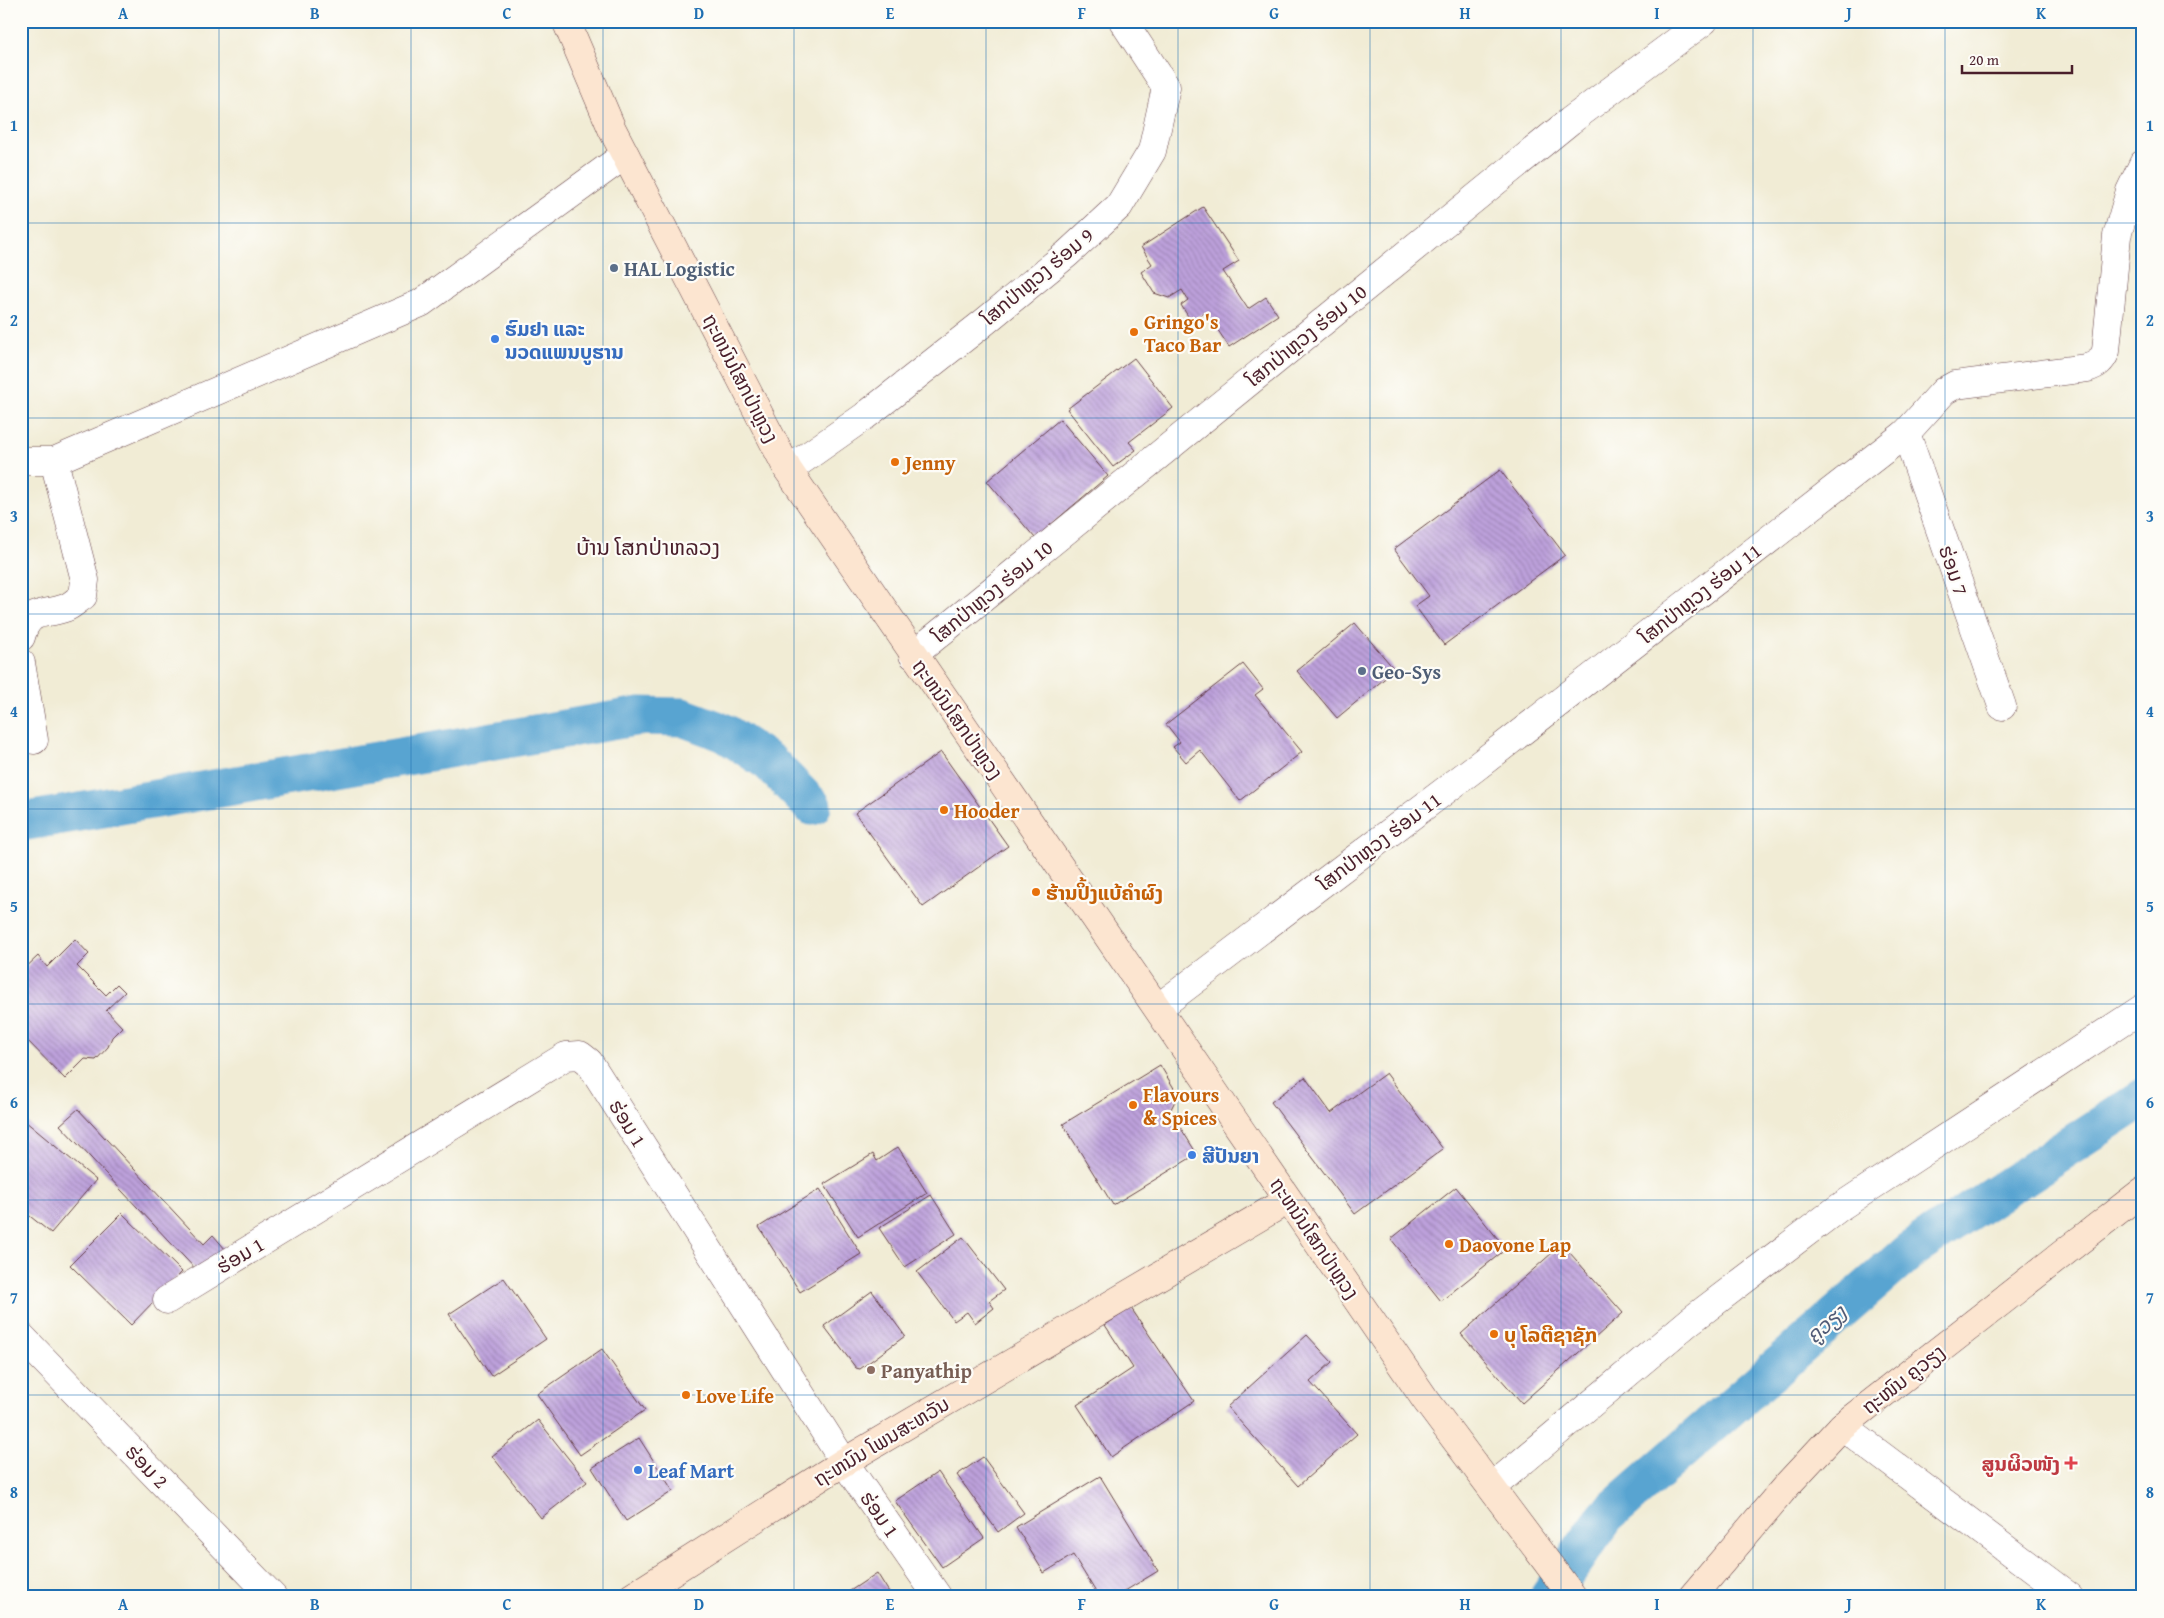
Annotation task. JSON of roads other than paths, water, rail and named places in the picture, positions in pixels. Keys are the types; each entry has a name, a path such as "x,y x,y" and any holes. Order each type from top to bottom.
{"street":[{"name":"ຖະຫນົນໂສກປ່າຫຼວງ","path":"566,21 626,155 788,470 1425,1399 1526,1531 1573,1597"},
{"name":"ໂສກປ່າຫຼວງ ຮ່ອມ 9","path":"788,470 865,416 982,324 1067,254 1118,206 1152,151 1166,87 1123,21"},
{"name":"ໂສກປ່າຫຼວງ ຮ່ອມ 10","path":"914,655 1570,120 1704,21"},
{"path":"21,461 54,461 421,303 626,155"},
{"name":"ໂສກປ່າຫຼວງ ຮ່ອມ 11","path":"1158,1008 1483,762 1906,433 1944,391 1955,385 2087,368 2096,365 2103,359 2106,351 2117,236 2130,191 2143,164"},
{"name":"ຮ່ອມ 7","path":"1906,433 2002,706"},
{"path":"21,637 24,626 37,614 66,608 82,596 85,580 54,461"},
{"path":"21,664 34,740"},
{"path":"1492,1486 1690,1321 1840,1207 2143,1008"},
{"name":"ຮ່ອມ 1","path":"166,1300 566,1056 580,1055 590,1062 844,1462 938,1597"},
{"name":"ຖະໜົນ ຄູວຽງ","path":"1692,1597 1788,1484 1842,1426 2143,1191"},
{"name":"ຖະຫນົນ ໂພນສະຫວັນ","path":"632,1597 844,1462 1288,1200"},
{"name":"ຮ່ອມ 2","path":"21,1336 273,1597"},
{"path":"1842,1426 2070,1597"}],"waterway":[{"path":"21,822 640,716 682,717 725,733 769,762 812,806"},
{"name":"ຄູວຽງ","path":"1549,1597 1606,1516 1911,1250 2143,1098"}],"place":[{"name":"HAL Logistic","path":"614,268"},
{"name":"Gringo's Taco Bar","path":"1134,332"},
{"name":"ຮົມຢາ ແລະ ນວດແພນບູຮານ","path":"495,339"},
{"name":"Jenny","path":"895,462"},
{"name":"Geo-Sys","path":"1362,671"},
{"name":"Hooder","path":"944,810"},
{"name":"ຮ້ານປິ້ງແບ້ຄຳຜົງ","path":"1036,892"},
{"name":"Flavours & Spices","path":"1133,1105"},
{"name":"ສີປັນຍາ","path":"1192,1155"},
{"name":"Daovone Lap","path":"1449,1244"},
{"name":"ບຸ ໂລຕີຊາຊັກ","path":"1494,1334"},
{"name":"Panyathip","path":"871,1370"},
{"name":"Love Life","path":"686,1395"},
{"name":"ສູນຜິວໜັງ","path":"2071,1463"},
{"name":"Leaf Mart","path":"638,1470"}],"district":[{"name":"ບ້ານ ໂສກປ່າຫລວງ","path":"648,547"}]}
